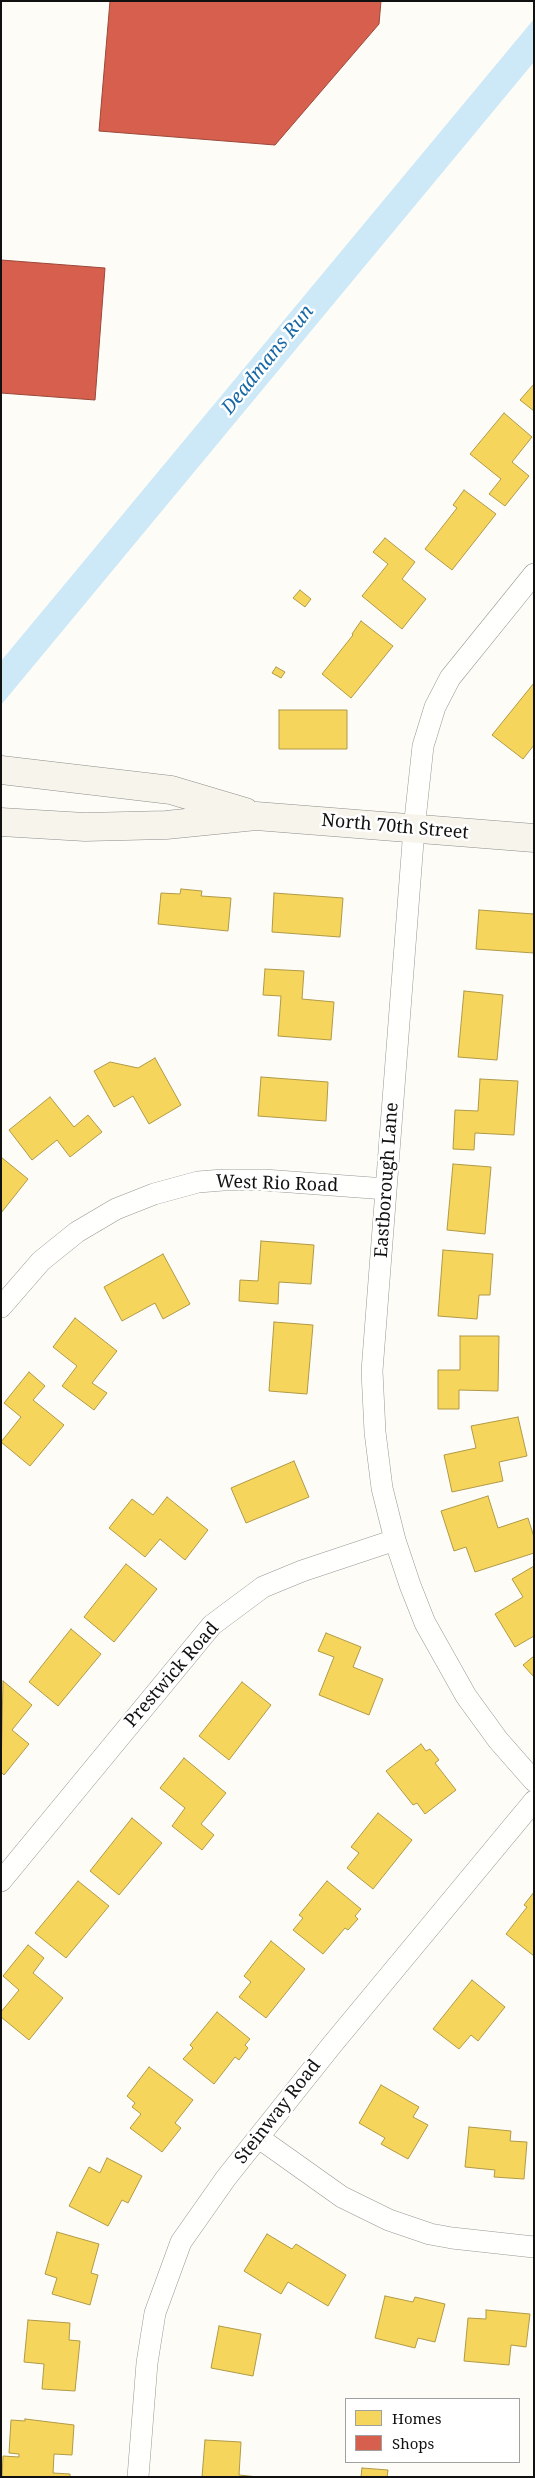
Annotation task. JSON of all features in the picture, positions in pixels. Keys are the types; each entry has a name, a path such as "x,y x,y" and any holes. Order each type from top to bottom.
{"main road":[{"name":"North 70th Street","path":"1,770 171,790 256,816"},
{"name":"North 70th Street","path":"1,822 85,827 166,825 256,816 534,838"}],"street":[{"name":"Eastborough Lane","path":"534,574 450,678 435,707 423,746 414,829 372,1371 378,1461 394,1540 425,1623 438,1649 482,1718 534,1781"},
{"name":"West Rio Road","path":"1,1307 41,1261 70,1237 116,1209 154,1194 198,1182 223,1180 264,1180 386,1189"},
{"name":"Prestwick Road","path":"1,1881 212,1624 263,1587 302,1571 394,1540"},
{"name":"Steinway Road","path":"138,2477 147,2363 155,2312 181,2242 194,2221 343,2031 534,1801"},
{"path":"259,2138 342,2197 389,2220 430,2234 534,2247"}],"water":[{"name":"Deadmans Run","path":"534,19 534,62 1,705 1,661"}],"building: Homes":[{"path":"534,384 534,411 520,400"},
{"path":"504,413 532,437 512,462 529,476 505,506 489,494 501,479 470,454"},
{"path":"464,490 496,514 452,570 425,549 457,508 453,505"},
{"path":"385,538 415,562 402,579 426,599 402,629 362,596 388,564 373,552"},
{"path":"300,590 311,599 305,607 293,598"},
{"path":"361,621 393,646 351,698 322,674 353,635"},
{"path":"276,667 285,672 281,678 272,673"},
{"path":"534,683 534,745 523,759 492,735"},
{"path":"279,710 347,710 347,749 279,749"},
{"path":"181,889 202,891 201,896 231,898 228,931 158,924 161,893 180,894"},
{"path":"274,893 343,898 340,937 272,932"},
{"path":"479,910 534,914 534,953 476,949"},
{"path":"265,969 304,971 302,999 334,1002 331,1040 278,1036 281,996 263,995"},
{"path":"464,991 503,995 497,1060 458,1057"},
{"path":"155,1058 181,1105 149,1124 133,1096 114,1107 94,1071 110,1062 138,1068"},
{"path":"261,1077 328,1082 326,1121 258,1116"},
{"path":"480,1079 518,1081 514,1135 475,1133 474,1150 453,1149 455,1110 478,1111"},
{"path":"50,1097 74,1127 88,1115 102,1132 70,1157 57,1140 32,1160 9,1130"},
{"path":"1,1157 28,1179 1,1213"},
{"path":"453,1164 491,1167 485,1234 447,1230"},
{"path":"261,1241 314,1245 311,1284 279,1282 278,1304 239,1301 240,1280 258,1281"},
{"path":"443,1250 493,1254 490,1295 479,1295 477,1319 438,1316"},
{"path":"163,1254 190,1304 163,1319 155,1303 122,1321 104,1287"},
{"path":"75,1318 117,1351 92,1383 107,1393 94,1410 62,1386 77,1366 53,1347"},
{"path":"274,1322 313,1325 307,1394 269,1391"},
{"path":"460,1336 499,1336 498,1391 459,1390 459,1409 438,1409 438,1370 460,1370"},
{"path":"29,1372 45,1386 33,1400 64,1425 30,1466 1,1442 21,1417 4,1403"},
{"path":"518,1417 527,1456 499,1462 503,1481 452,1492 444,1455 476,1448 471,1426"},
{"path":"294,1461 309,1497 246,1523 231,1488"},
{"path":"488,1496 498,1528 528,1518 534,1537 534,1553 475,1572 466,1547 454,1551 441,1511"},
{"path":"167,1497 208,1530 185,1560 160,1539 145,1557 109,1528 132,1499 153,1515"},
{"path":"126,1564 157,1589 114,1642 84,1617"},
{"path":"534,1566 534,1636 515,1647 495,1614 523,1597 512,1579"},
{"path":"71,1629 101,1654 58,1706 29,1682"},
{"path":"326,1633 361,1647 353,1667 383,1679 369,1715 319,1695 334,1657 318,1651"},
{"path":"534,1656 534,1677 523,1665"},
{"path":"3,1681 32,1705 12,1730 29,1744 4,1775 1,1772"},
{"path":"242,1682 271,1705 229,1760 199,1736"},
{"path":"421,1744 426,1751 430,1749 439,1760 435,1763 456,1790 425,1814 417,1803 413,1805 386,1771"},
{"path":"184,1758 226,1793 201,1824 214,1835 202,1850 172,1826 185,1808 160,1788"},
{"path":"378,1813 412,1840 373,1889 347,1868 359,1853 351,1847"},
{"path":"132,1818 162,1843 119,1895 90,1871"},
{"path":"78,1881 109,1906 66,1958 35,1933"},
{"path":"327,1881 361,1909 355,1916 358,1919 348,1930 345,1928 323,1954 293,1930 303,1918 299,1915"},
{"path":"534,1892 534,1956 506,1934 527,1907 524,1905"},
{"path":"271,1941 305,1969 266,2018 239,1997 251,1982 244,1976"},
{"path":"28,1945 44,1958 33,1973 63,1998 29,2040 1,2017 1,2012 19,1990 3,1976"},
{"path":"472,1980 505,2007 478,2041 471,2035 459,2049 433,2029"},
{"path":"217,2012 250,2039 245,2045 248,2048 239,2060 235,2057 214,2084 183,2059 193,2048 190,2045"},
{"path":"149,2067 193,2100 175,2123 181,2128 162,2152 130,2128 141,2114 132,2107 135,2103 127,2096"},
{"path":"381,2085 419,2107 413,2117 428,2125 408,2159 381,2144 385,2138 359,2123"},
{"path":"469,2127 511,2131 510,2141 527,2142 524,2179 494,2177 495,2170 465,2167"},
{"path":"107,2158 142,2176 128,2203 122,2200 108,2226 69,2206 89,2167 100,2173"},
{"path":"57,2232 99,2244 91,2273 98,2275 90,2305 52,2294 57,2278 45,2274"},
{"path":"267,2234 292,2249 296,2244 346,2275 328,2306 288,2282 281,2294 244,2271"},
{"path":"385,2296 413,2302 415,2297 445,2304 435,2342 418,2338 415,2348 375,2338"},
{"path":"486,2310 530,2314 526,2347 511,2345 509,2365 464,2361 468,2318 486,2319"},
{"path":"28,2320 70,2323 69,2340 80,2341 75,2391 42,2389 44,2364 24,2362"},
{"path":"219,2326 261,2334 253,2376 211,2368"},
{"path":"25,2419 74,2425 72,2455 54,2454 53,2473 70,2474 70,2477 2,2477 3,2456 19,2457 19,2454 9,2453 11,2420 25,2421"},
{"path":"205,2440 241,2442 239,2475 258,2477 202,2477"},
{"path":"362,2468 388,2470 387,2477 361,2477"}],"building: Shops":[{"path":"110,1 381,1 379,24 275,145 99,131"},
{"path":"1,260 105,268 95,400 1,393"}]}
